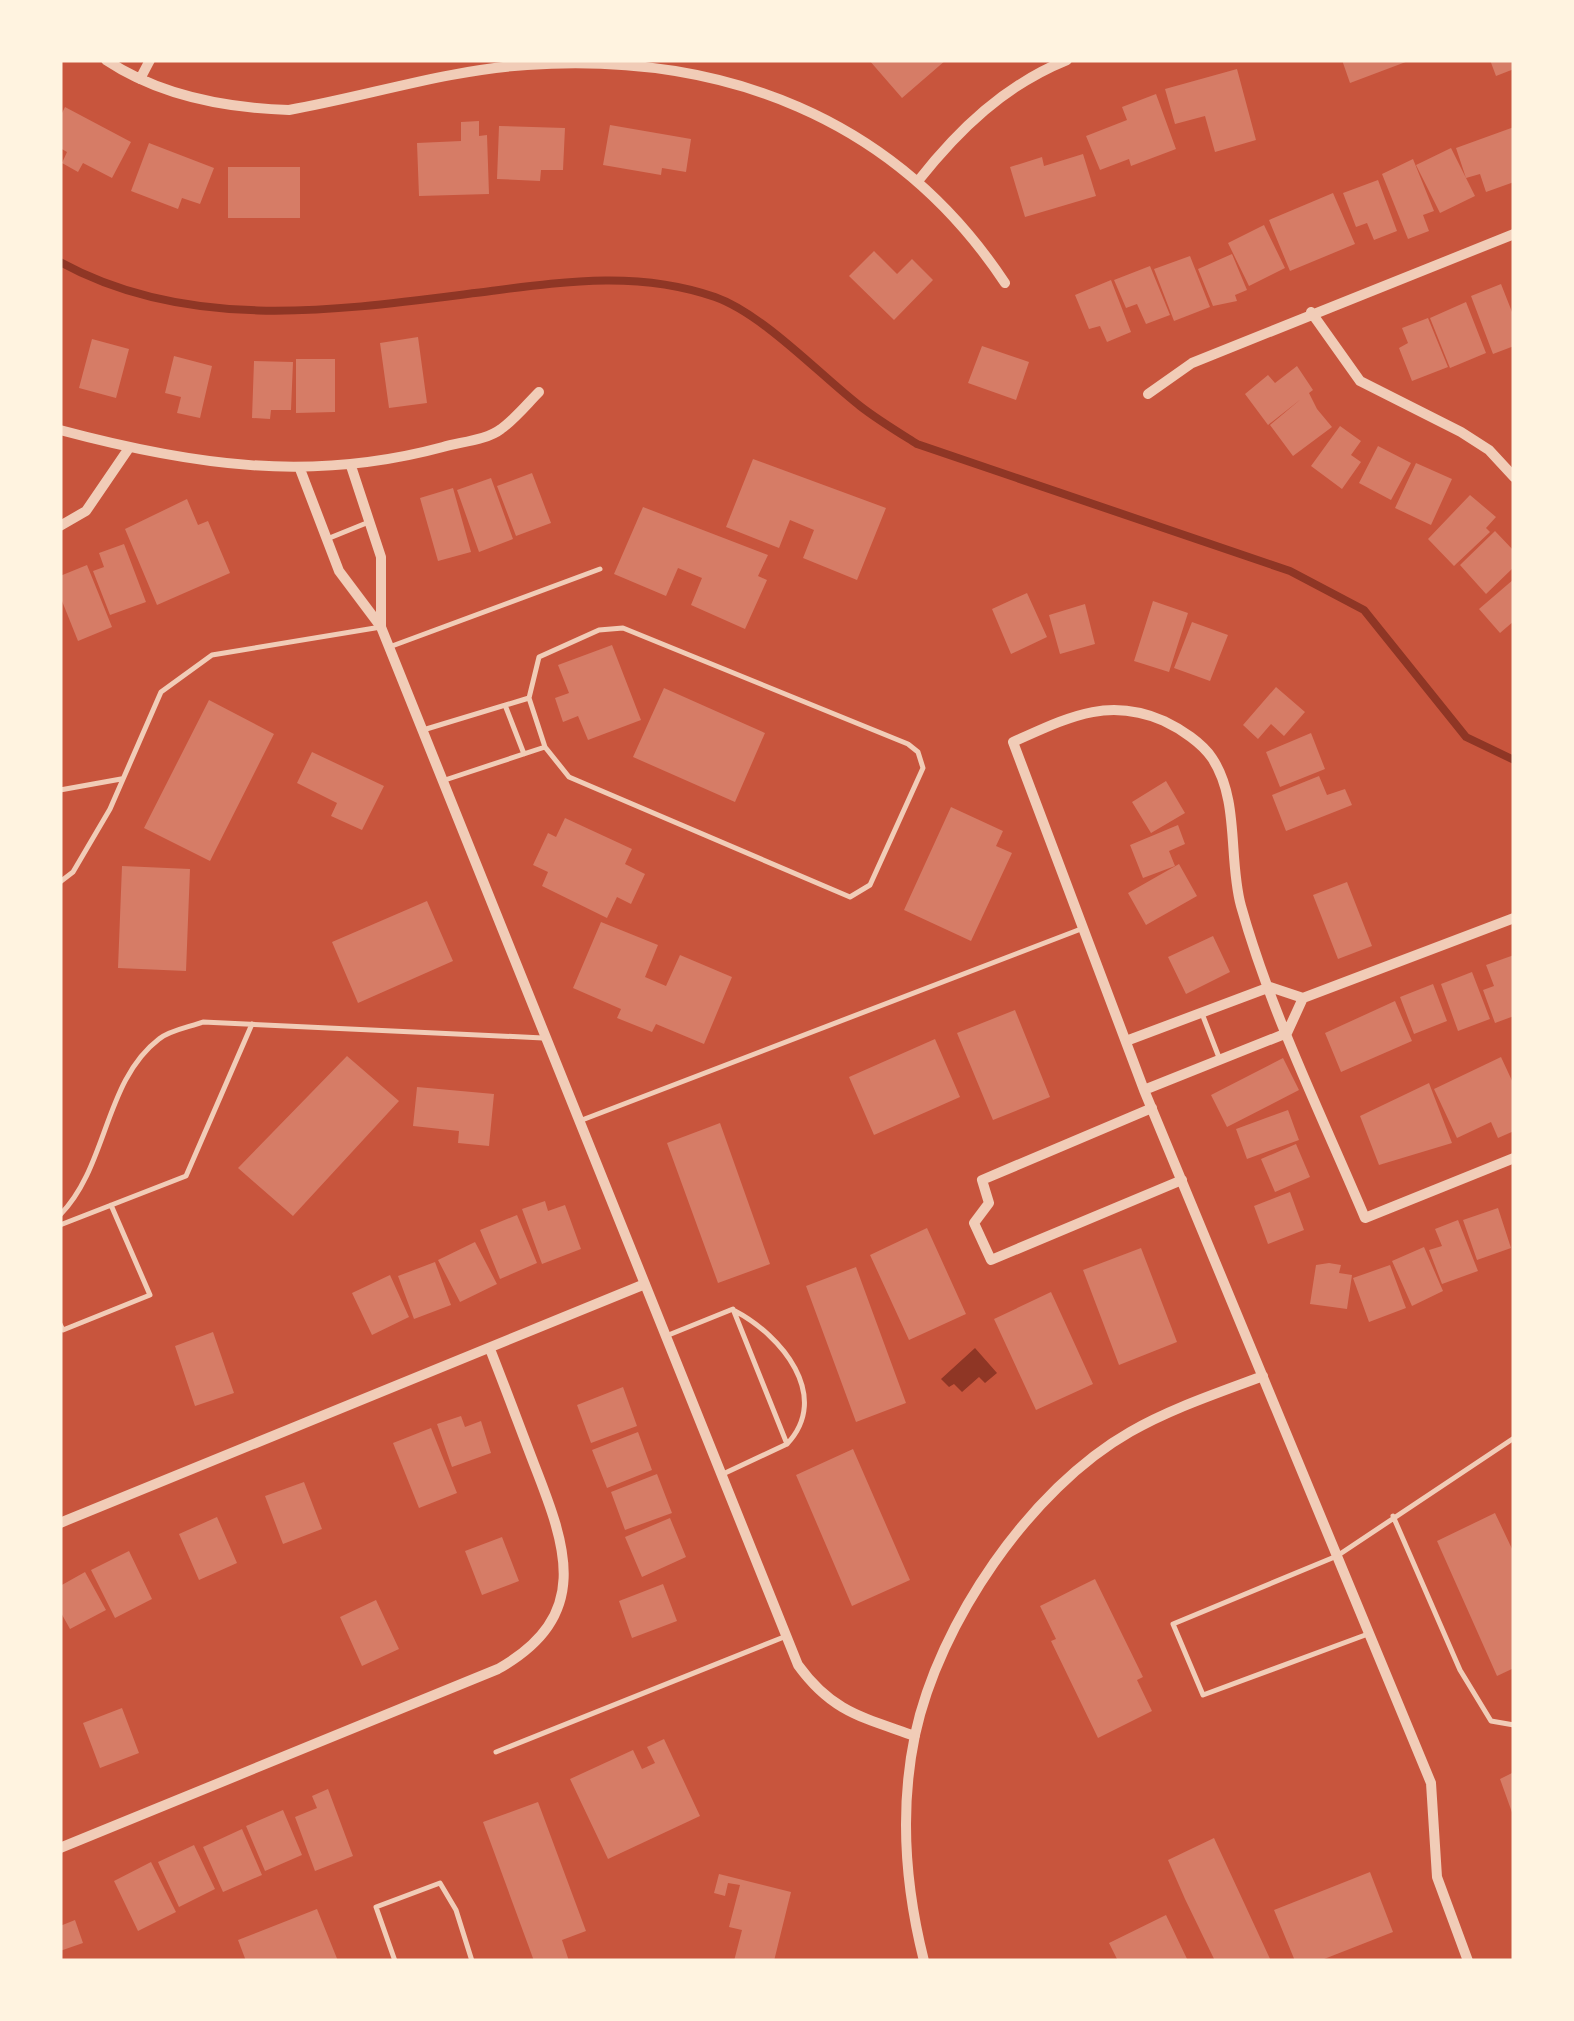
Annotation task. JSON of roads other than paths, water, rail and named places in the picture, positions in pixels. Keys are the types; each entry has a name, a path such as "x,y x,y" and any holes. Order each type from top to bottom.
{"street":[{"path":"106,60 140,79 214,104 289,110 527,65 614,62 752,87 813,111 884,152 968,232 1005,284"},
{"path":"140,79 150,60"},
{"path":"918,182 977,115 1014,88 1068,60"},
{"path":"1148,394 1192,363 1311,312 1514,234"},
{"path":"1311,312 1360,380 1461,432 1488,450 1514,477"},
{"path":"60,430 129,448 235,465 300,469 351,466 498,432 540,392"},
{"path":"60,526 86,511 129,448"},
{"path":"351,466 381,557 381,627"},
{"path":"300,469 340,571 381,627 784,1637 820,1696 846,1712 915,1736"},
{"path":"1468,1961 1438,1878 1431,1782 1144,1090 1014,742 1098,709 1138,709 1179,728 1212,758 1230,806 1230,848 1241,906 1287,1033 1364,1218 1514,1158"},
{"path":"1126,1041 1270,988 1303,998 1514,918"},
{"path":"1144,1090 1287,1033 1303,998"},
{"path":"1152,1108 982,1180 989,1203 974,1223 991,1260 1182,1180"},
{"path":"60,1523 645,1284"},
{"path":"60,1848 498,1669 538,1641 561,1600 566,1558 490,1348"},
{"path":"924,1961 908,1900 905,1843 915,1736 927,1695 963,1614 1008,1545 1050,1495 1127,1433 1175,1409 1264,1376"}],"lane":[{"path":"327,539 369,522"},
{"path":"389,648 436,626 600,569"},
{"path":"60,882 82,856 110,809 161,692 212,655 381,627"},
{"path":"622,628 908,744 918,752 923,768 870,884 850,897 569,777 545,747 529,698 538,657 599,630 622,628"},
{"path":"422,730 529,698"},
{"path":"505,706 524,754"},
{"path":"443,781 545,747"},
{"path":"60,790 121,778"},
{"path":"580,1121 1083,928"},
{"path":"1201,1012 1220,1060"},
{"path":"60,1215 73,1202 103,1146 128,1076 160,1038 203,1022 546,1038"},
{"path":"60,1225 186,1176 252,1024"},
{"path":"60,1324 63,1330 150,1295 112,1205"},
{"path":"666,1336 733,1309"},
{"path":"733,1309 787,1444"},
{"path":"721,1475 787,1444 800,1431 806,1408 794,1366 776,1338 733,1309"},
{"path":"1368,1634 1203,1695 1173,1624 1338,1556 1392,1515 1514,1438"},
{"path":"1392,1515 1460,1670 1492,1721 1514,1725"},
{"path":"496,1752 784,1637"},
{"path":"395,1961 376,1907 440,1883 456,1910 472,1961"}],"waterway":[{"path":"60,262 111,285 163,300 272,311 382,304 604,280 659,284 715,297 752,317 860,406 917,444 1290,571 1364,610 1466,737 1514,760"}]}
